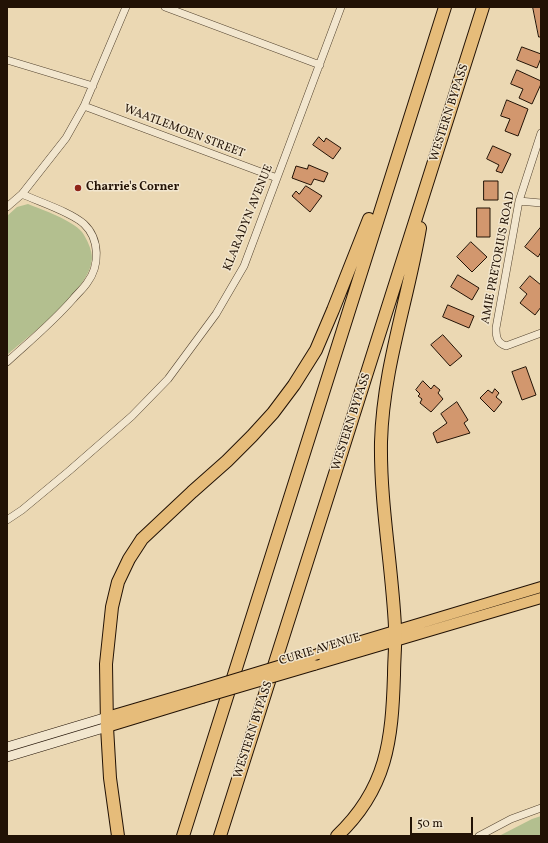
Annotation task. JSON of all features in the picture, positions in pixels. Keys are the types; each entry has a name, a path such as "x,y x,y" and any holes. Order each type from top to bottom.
{"highway":[{"path":"183,836 444,7"},
{"name":"WESTERN BYPASS","path":"220,836 483,7"},
{"path":"118,836 110,778 106,664 112,607 118,582 129,559 142,539 252,436 273,413 294,385 316,350 404,131"},
{"path":"337,836 359,813 368,800 383,768 388,750 393,706 395,635 381,483 383,407 389,363 419,235 429,179"}],"main road":[{"name":"CURIE AVENUE","path":"107,722 201,694 314,665 395,635 541,587"},
{"name":"CURIE AVENUE","path":"201,694 318,654 386,634 395,635 541,598"},
{"path":"7,747 107,722"},
{"path":"7,757 107,722"}],"street":[{"path":"7,208 22,194 66,138 84,106 126,7"},
{"path":"165,7 320,65"},
{"name":"KLARADYN AVENUE","path":"7,520 22,510 69,471 132,416 168,379 216,314 244,266 341,7"},
{"path":"7,60 92,86"},
{"name":"WAATLEMOEN STREET","path":"84,106 277,178"},
{"name":"AMIE PRETORIUS ROAD","path":"541,134 519,201 497,321 496,336 499,342 506,346 541,333"},
{"path":"7,362 56,318 88,283 95,265 97,251 92,234 84,224 70,215 22,194"},
{"path":"519,201 541,203"},
{"path":"478,836 510,819 541,808"}],"green space":[{"path":"28,204 71,223 82,232 87,241 92,258 89,270 82,283 71,297 44,324 7,355 7,216 17,207"},
{"path":"541,816 541,836 499,836 532,819"}],"building":[{"path":"533,7 541,7 541,37 539,37"},
{"path":"522,47 541,54 537,68 517,60"},
{"path":"517,70 541,81 532,104 519,98 523,89 511,84"},
{"path":"507,100 528,109 518,136 505,131 510,119 501,116"},
{"path":"319,137 324,142 326,138 341,148 333,159 313,145"},
{"path":"493,146 511,154 502,173 496,171 499,165 487,159"},
{"path":"309,165 328,173 324,182 314,179 311,185 292,178 296,166 307,169"},
{"path":"484,181 498,181 498,200 484,200"},
{"path":"306,186 322,196 310,212 292,196 296,191 299,194"},
{"path":"477,208 490,208 490,237 477,237"},
{"path":"541,227 541,252 538,257 525,247"},
{"path":"471,242 487,257 472,272 457,257"},
{"path":"458,275 479,288 472,300 451,287"},
{"path":"530,276 541,285 541,307 535,315 520,303 527,294 520,288"},
{"path":"448,305 474,316 469,328 443,317"},
{"path":"443,335 462,356 450,366 431,345"},
{"path":"526,367 536,395 522,400 512,372"},
{"path":"423,381 431,389 434,385 440,390 438,393 443,399 431,412 420,403 422,399 418,396 420,394 416,390"},
{"path":"495,389 499,393 496,397 502,402 494,412 480,398 488,390 492,393"},
{"path":"457,402 468,420 464,423 470,433 437,443 433,433 447,423 441,414"}],"place":[{"name":"Charrie's Corner","path":"78,188"}]}
